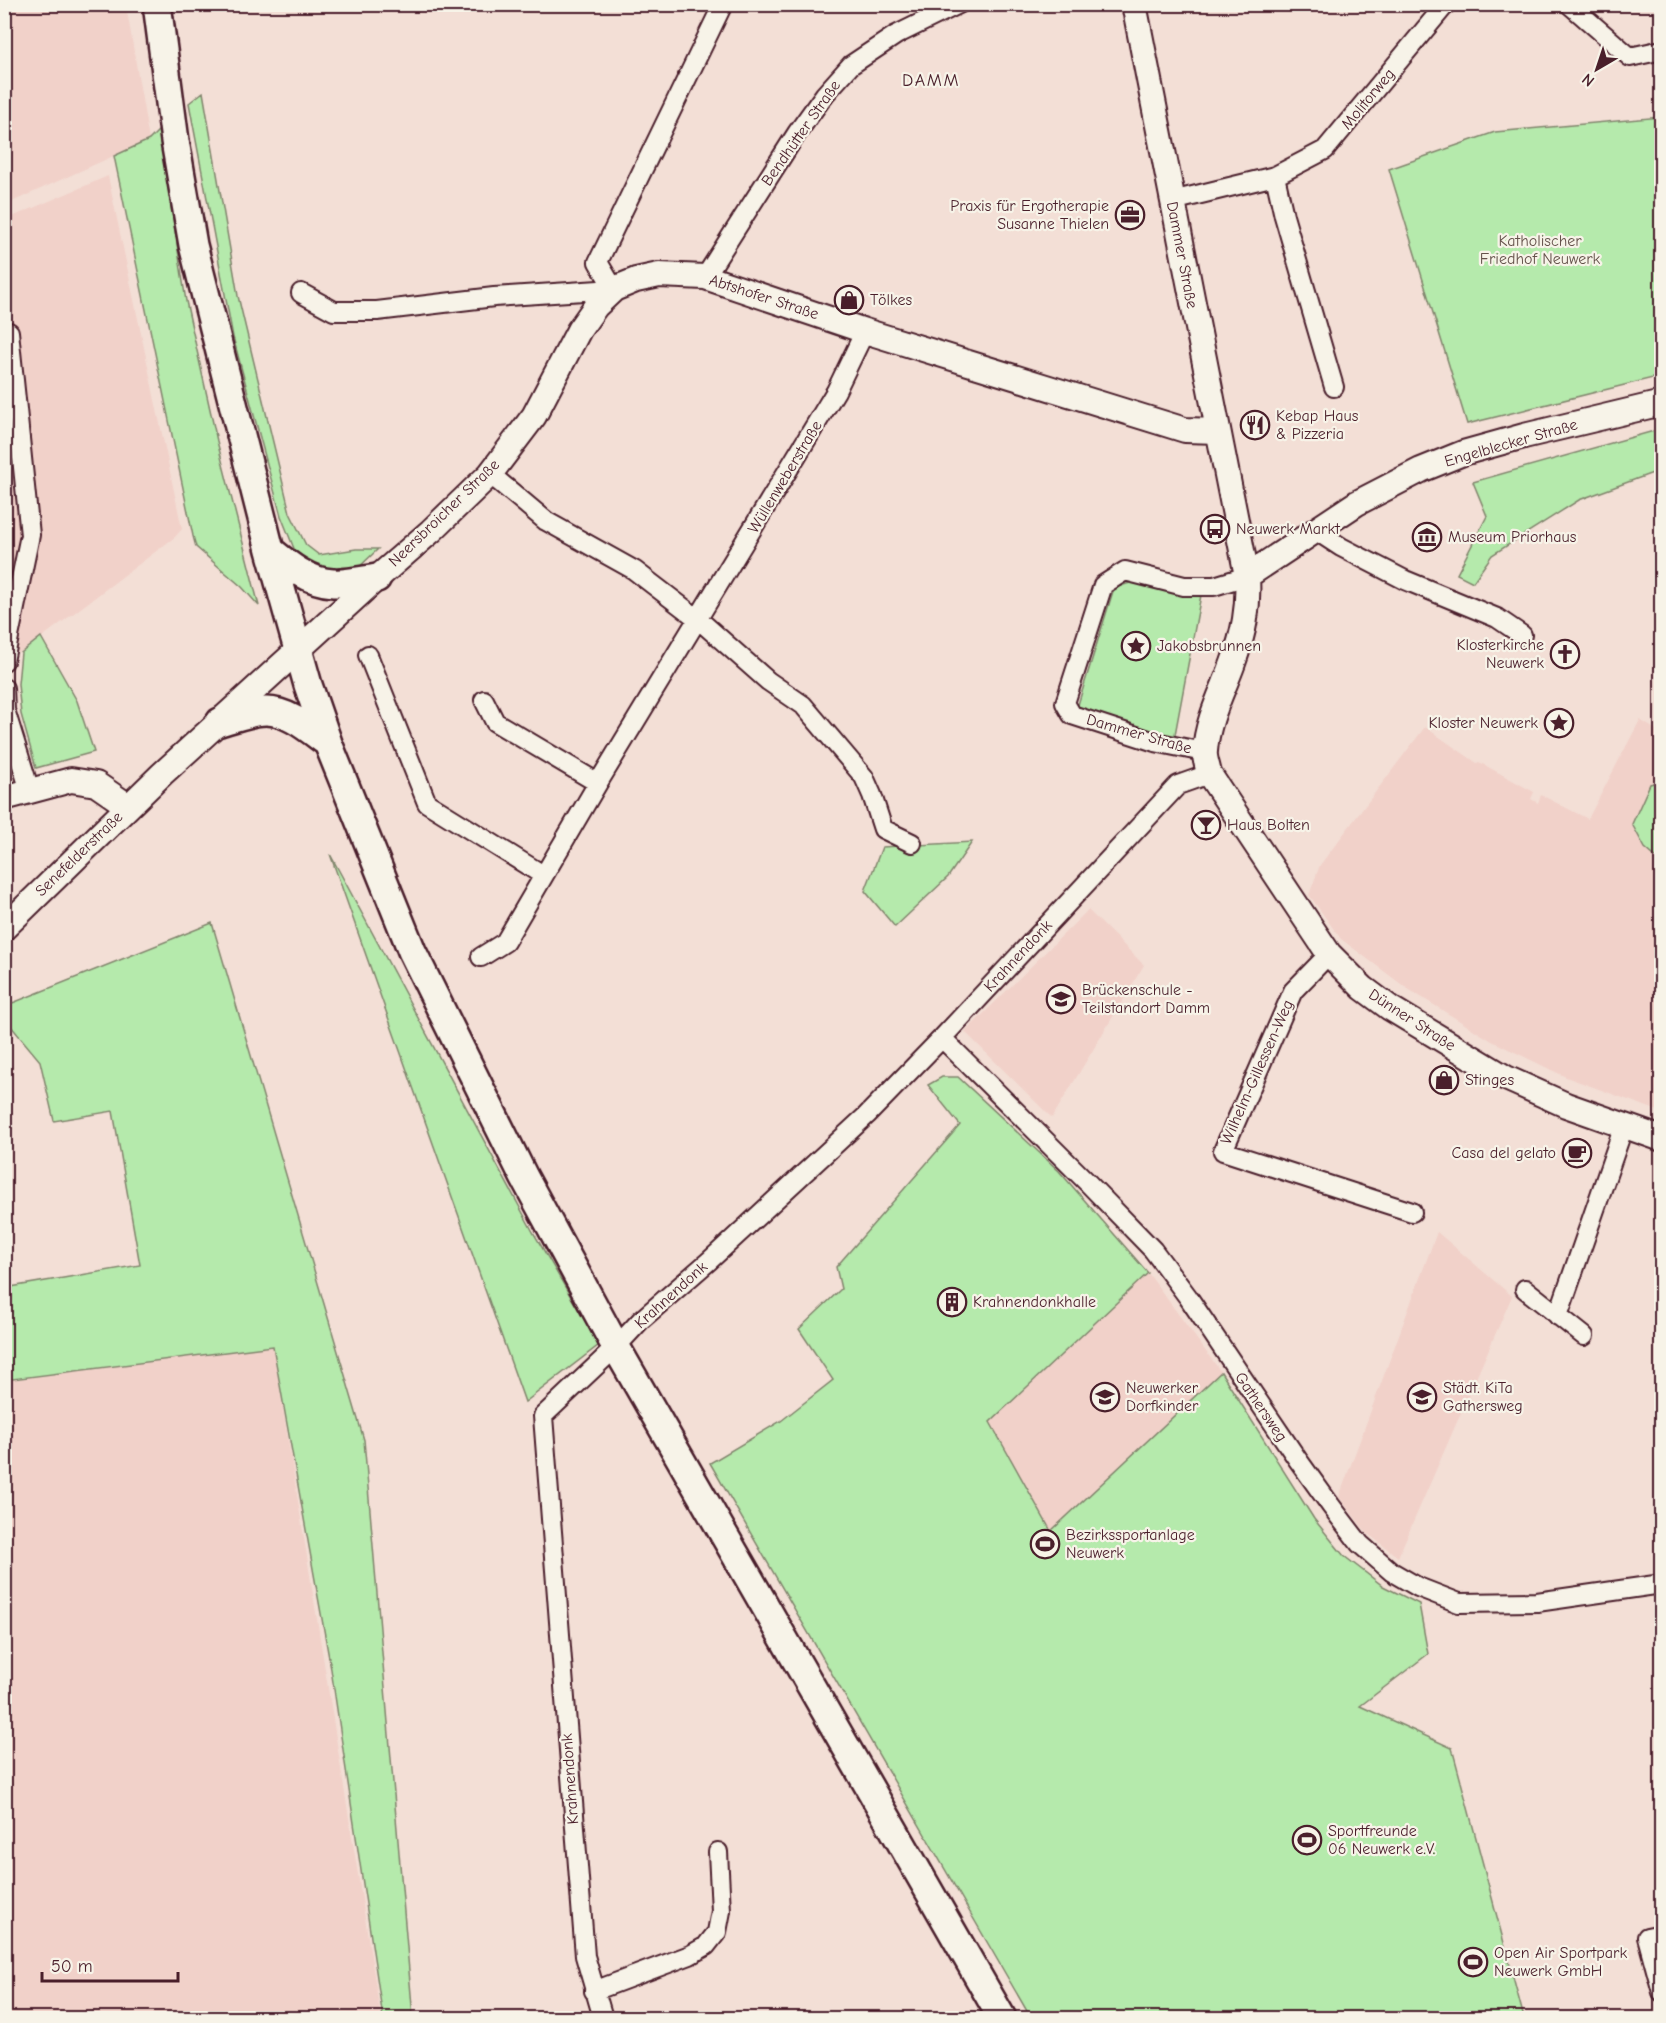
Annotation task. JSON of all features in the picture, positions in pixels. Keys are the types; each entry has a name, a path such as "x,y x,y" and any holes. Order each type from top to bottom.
{"main road":[{"path":"157,4 175,141 193,246 270,550 328,743 412,951 524,1177 616,1347 1002,2019"},
{"path":"270,550 296,570 318,580 334,583 376,578"},
{"path":"220,722 265,711 279,712 328,743"}],"street":[{"path":"614,289 598,262 723,4"},
{"name":"Bendhütter Straße","path":"705,277 797,133 825,94 851,64 896,35 959,4"},
{"name":"Dammer Straße","path":"1134,4 1247,576 1248,600 1234,661 1212,713 1207,763 1155,742 1072,715 1065,703 1103,585 1125,571 1184,586 1214,586 1247,576"},
{"name":"Molitorweg","path":"1172,201 1275,176 1325,150 1446,4"},
{"path":"1569,4 1630,57 1662,50"},
{"path":"1275,176 1284,216 1334,387"},
{"name":"Abtshofer Straße","path":"301,293 334,311 377,311 494,297 614,289 636,280 659,275 705,277 865,331 1185,430 1218,431"},
{"name":"Neersbroicher Straße","path":"128,806 376,578 431,531 490,474 534,416 579,330 596,306 614,289"},
{"name":"Wüllenweberstraße","path":"481,957 505,942 598,783 836,391 865,331"},
{"path":"4,661 30,535 9,332"},
{"name":"Engelblecker Straße","path":"1247,576 1315,530 1385,487 1421,470 1463,453 1662,403"},
{"path":"490,474 546,522 634,570 699,619 768,681 803,705 864,777 883,829 912,843"},
{"path":"1315,530 1341,547 1405,580 1497,618 1522,635"},
{"path":"368,655 427,803 543,875"},
{"path":"4,688 5,710 30,791"},
{"path":"484,700 495,722 598,783"},
{"name":"Dünner Straße","path":"1207,763 1329,954 1356,982 1377,999 1506,1078 1557,1101 1662,1139"},
{"name":"Krahnendonk","path":"603,2019 585,1956 579,1900 543,1416 641,1320 709,1261 867,1115 1178,785 1207,763"},
{"path":"4,798 71,780 96,784 128,806"},
{"name":"Senefelderstraße","path":"4,928 128,806"},
{"name":"Wilhelm-Gillessen-Weg","path":"1329,954 1293,991 1223,1151 1412,1212"},
{"name":"Gathersweg","path":"942,1038 1153,1250 1188,1297 1331,1506 1360,1544 1392,1572 1418,1587 1459,1603 1537,1602 1662,1584"},
{"path":"1558,1316 1624,1126"},
{"path":"1525,1288 1584,1336"},
{"path":"594,1991 690,1955 706,1946 717,1932 721,1911 718,1852"},
{"path":"1662,1934 1647,1937 1662,1992"}],"shaded area":[{"path":"4,5 126,5 149,140 5,205"},
{"path":"108,176 182,529 175,537 21,653 5,650 5,220"},
{"path":"1640,720 1661,733 1661,1112 1566,1077 1492,1041 1405,987 1341,939 1309,895 1320,865 1425,727 1477,763 1534,792 1531,799 1538,803 1541,795 1588,819"},
{"name":"Brückenschule - Teilstandort Damm","path":"1088,910 1144,965 1052,1118 965,1032"},
{"name":"Städt. KiTa Gathersweg","path":"1437,1232 1512,1296 1398,1557 1367,1533 1339,1497"},
{"name":"Neuwerker Dorfkinder","path":"1148,1273 1221,1372 1051,1531 989,1422"},
{"path":"273,1345 381,2018 5,2018 4,1380"}],"green space":[{"path":"203,92 238,296 290,513 306,545 319,555 356,549 378,549 354,572 334,575 291,556 295,551 281,516 233,337 189,103"},
{"name":"Katholischer Friedhof Neuwerk","path":"1661,117 1661,376 1467,424 1389,169 1495,132"},
{"path":"159,130 186,301 217,441 259,606 242,587 196,547 193,536 114,156 149,140"},
{"path":"1661,429 1661,470 1579,500 1492,555 1473,582 1457,574 1487,516 1473,482"},
{"path":"1133,582 1201,595 1174,740 1077,708 1114,588"},
{"path":"41,637 77,701 94,752 36,768 21,714 18,684 21,653"},
{"path":"1662,781 1661,862 1645,848 1632,824 1650,784"},
{"path":"972,842 948,877 895,927 865,891 882,847"},
{"path":"330,854 533,1232 599,1345 525,1402"},
{"path":"212,923 364,1440 413,2018 383,2018 331,1669 273,1346 5,1380 5,1288 140,1265 113,1111 54,1121 40,1061 5,1019 5,1006"},
{"name":"Bezirkssportanlage Neuwerk","path":"942,1077 958,1077 1059,1171 1148,1273 990,1422 1051,1531 1221,1372 1314,1519 1344,1556 1383,1586 1419,1604 1428,1654 1360,1706 1452,1748 1524,2018 1031,2018 710,1463 781,1421 833,1380 799,1329 841,1289 836,1267 960,1125 928,1085"}],"place":[{"name":"Praxis für Ergotherapie Susanne Thielen","path":"1130,215"},
{"name":"Tölkes","path":"849,300"},
{"name":"Kebap Haus & Pizzeria","path":"1255,425"},
{"name":"Neuwerk Markt","path":"1215,529"},
{"name":"Museum Priorhaus","path":"1427,537"},
{"name":"Jakobsbrunnen","path":"1136,646"},
{"name":"Klosterkirche Neuwerk","path":"1565,654"},
{"name":"Kloster Neuwerk","path":"1559,723"},
{"name":"Haus Bolten","path":"1206,825"},
{"name":"Brückenschule - Teilstandort Damm","path":"1061,999"},
{"name":"Stinges","path":"1444,1080"},
{"name":"Casa del gelato","path":"1577,1153"},
{"name":"Krahnendonkhalle","path":"952,1302"},
{"name":"Neuwerker Dorfkinder","path":"1105,1397"},
{"name":"Städt. KiTa Gathersweg","path":"1422,1397"},
{"name":"Bezirkssportanlage Neuwerk","path":"1045,1544"},
{"name":"Sportfreunde 06 Neuwerk e.V.","path":"1307,1840"},
{"name":"Open Air Sportpark Neuwerk GmbH","path":"1473,1962"}],"district":[{"name":"DAMM","path":"931,80"}]}
